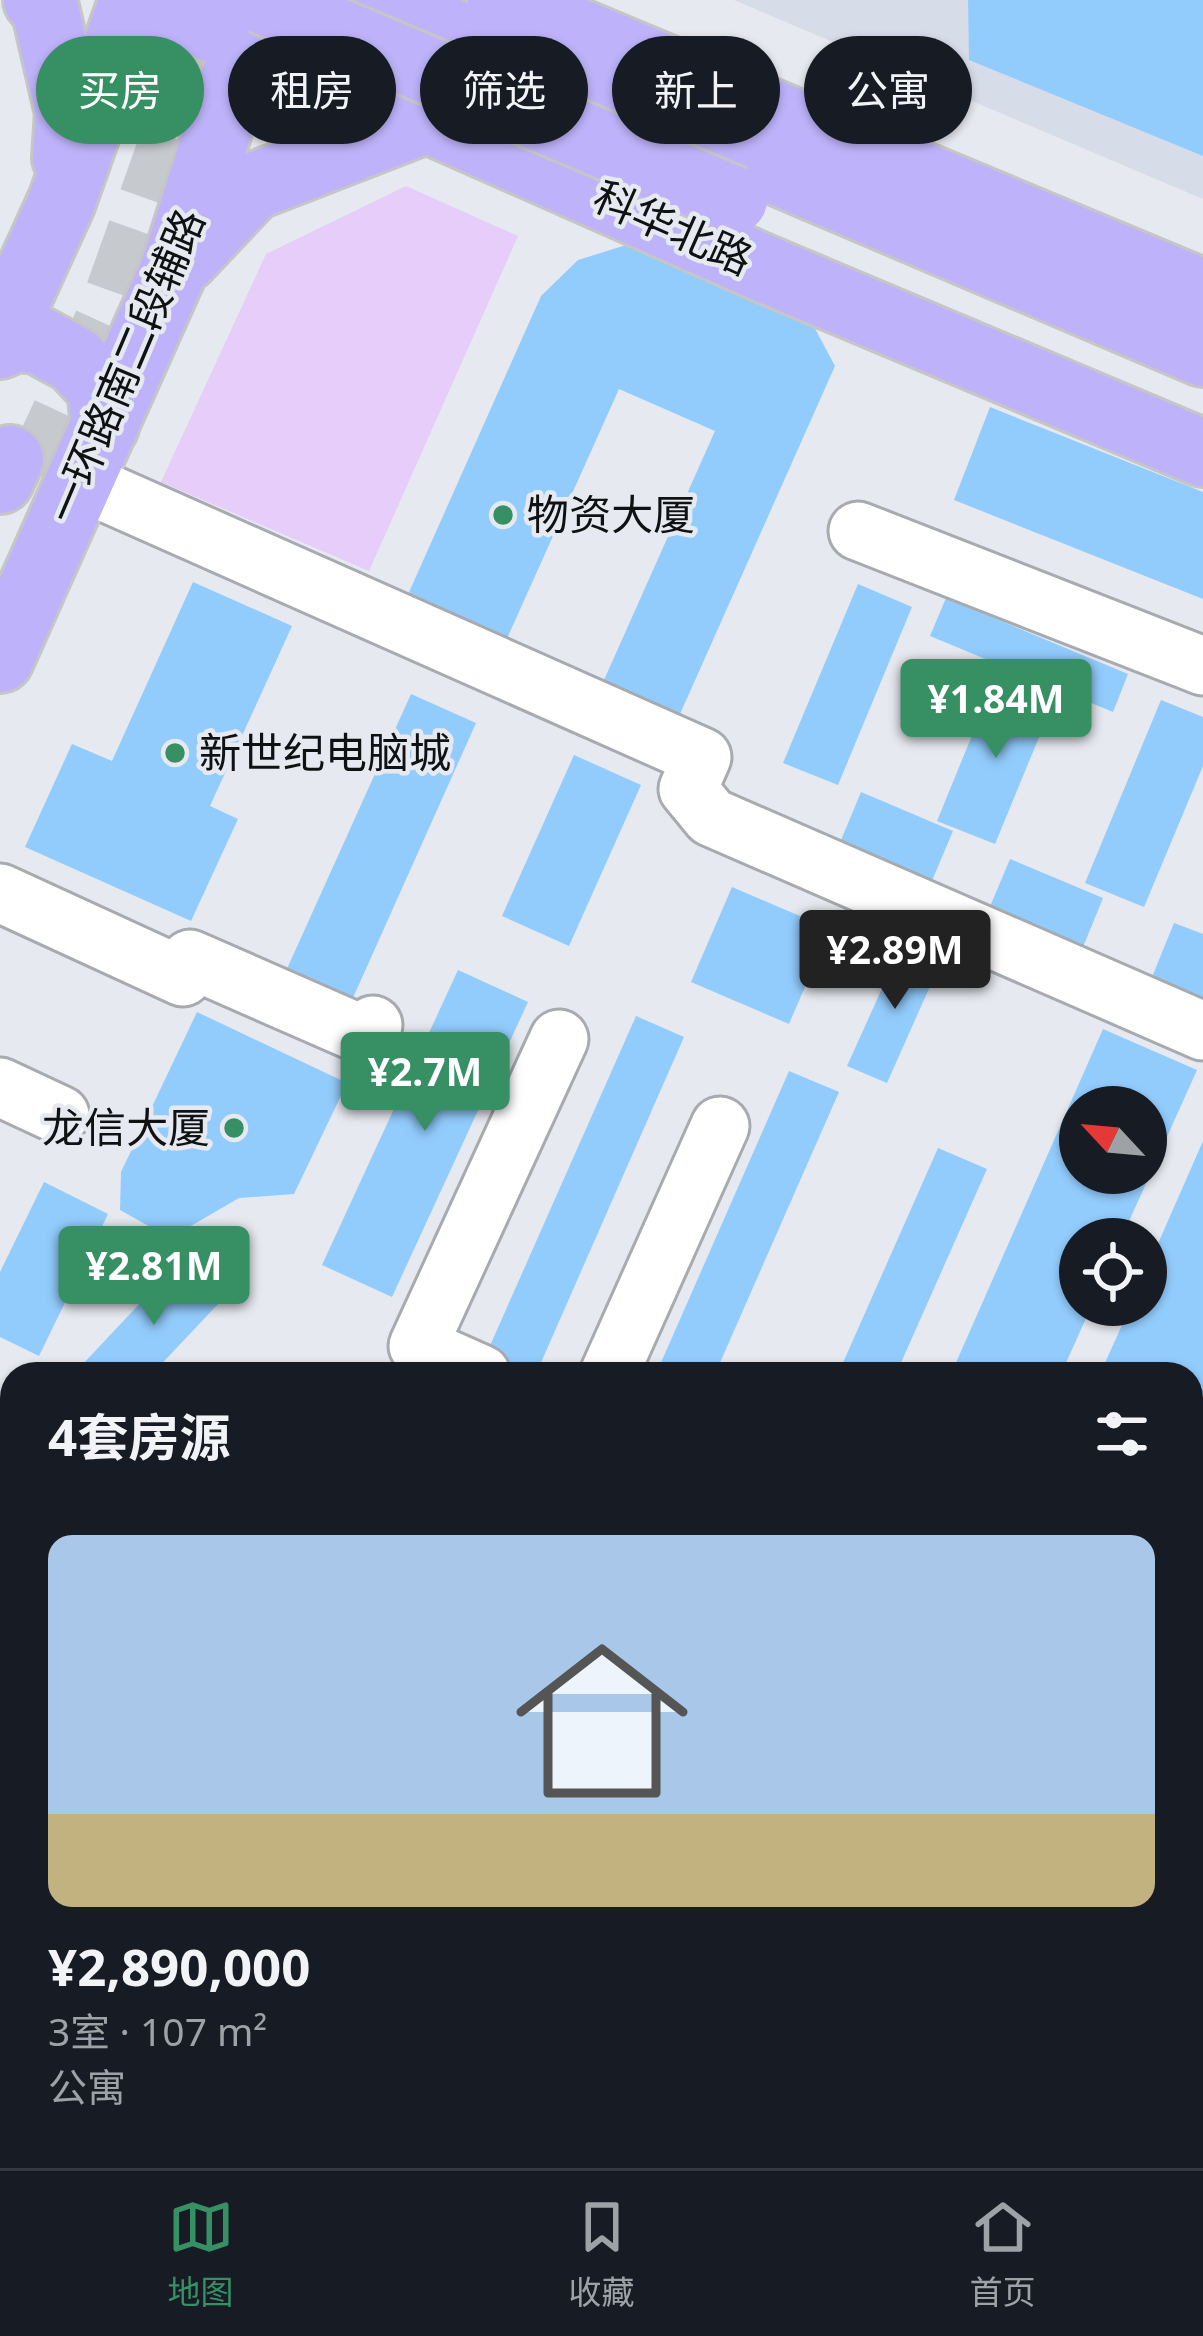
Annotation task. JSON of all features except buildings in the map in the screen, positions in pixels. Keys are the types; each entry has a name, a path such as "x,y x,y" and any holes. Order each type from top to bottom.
{"main road":[{"path":"37,0 45,8 69,112 62,201"},
{"path":"0,341 62,201 133,0"},
{"name":"科华北路","path":"145,0 257,14 743,182 1203,353"},
{"path":"175,269 252,188 407,111 344,56 345,0"},
{"name":"科华北路","path":"376,0 743,182 1203,397"},
{"path":"501,0 1203,293"},
{"name":"科华北路","path":"257,14 407,111 1203,453"},
{"name":"一环路南二段辅路","path":"0,659 46,464 175,269 257,14"},
{"path":"0,341 38,340 75,359 101,388 46,464 0,552"}],"street":[{"path":"46,464 702,757 688,789 711,817 1203,1031"},
{"path":"858,531 1203,666"},
{"path":"0,893 183,977 190,958 368,1036 373,1025"},
{"path":"454,1362 418,1346 559,1039"},
{"path":"0,1087 61,1115"},
{"path":"614,1362 719,1126"}],"shaded area":[{"path":"734,0 1203,0 1203,199 972,101 972,36 819,36"},
{"path":"406,186 518,236 369,571 161,482 266,254"}],"tunnel":[{"path":"37,474 111,314 223,0"}],"place":[{"name":"物资大厦","path":"503,515"},
{"name":"新世纪电脑城","path":"175,753"},
{"name":"龙信大厦","path":"234,1128"}]}
